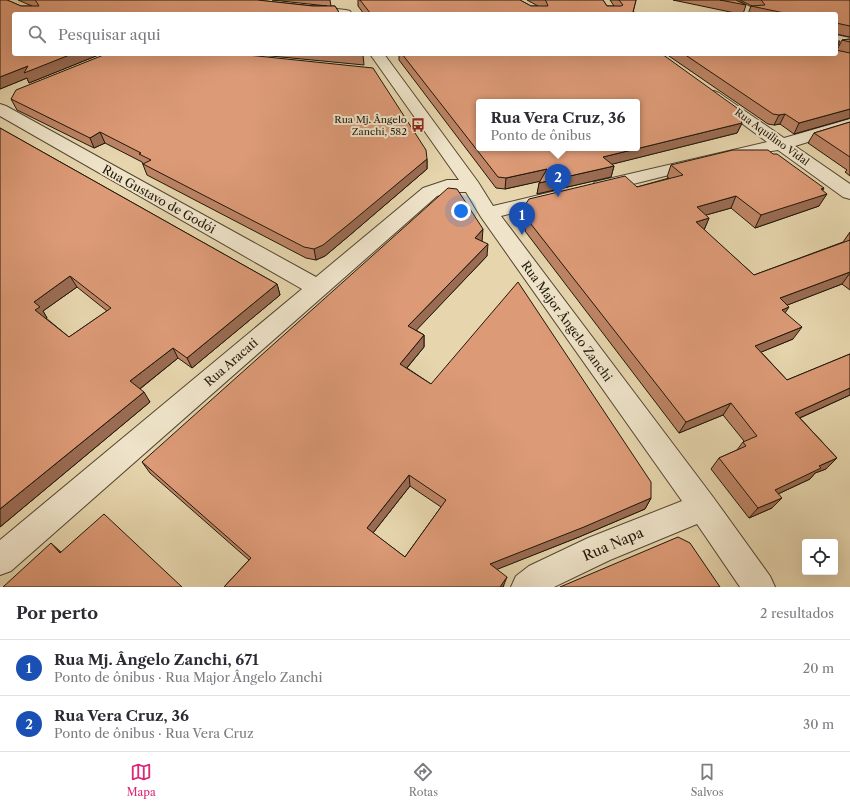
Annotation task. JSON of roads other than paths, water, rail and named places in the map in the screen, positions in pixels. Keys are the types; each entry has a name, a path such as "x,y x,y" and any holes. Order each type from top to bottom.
{"street":[{"path":"728,0 750,12"},
{"path":"294,8 345,7"},
{"path":"838,39 850,42"},
{"name":"Rua Major Ângelo Zanchi","path":"378,56 382,72 472,186 488,213 703,507 759,587"},
{"name":"Rua Aquilino Vidal","path":"700,86 850,193"},
{"name":"Rua Gustavo de Godói","path":"2,103 317,288"},
{"path":"488,213 753,149 783,144 850,124"},
{"name":"Rua Aracati","path":"0,560 430,192 447,186 472,186"},
{"name":"Rua Napa","path":"527,587 540,577 592,552 703,507"}],"place":[{"name":"Rua Mj. Ângelo Zanchi, 582","path":"418,125"},
{"name":"Rua Vera Cruz, 36","path":"558,197"},
{"name":"Rua Mj. Ângelo Zanchi, 671","path":"522,235"}]}
